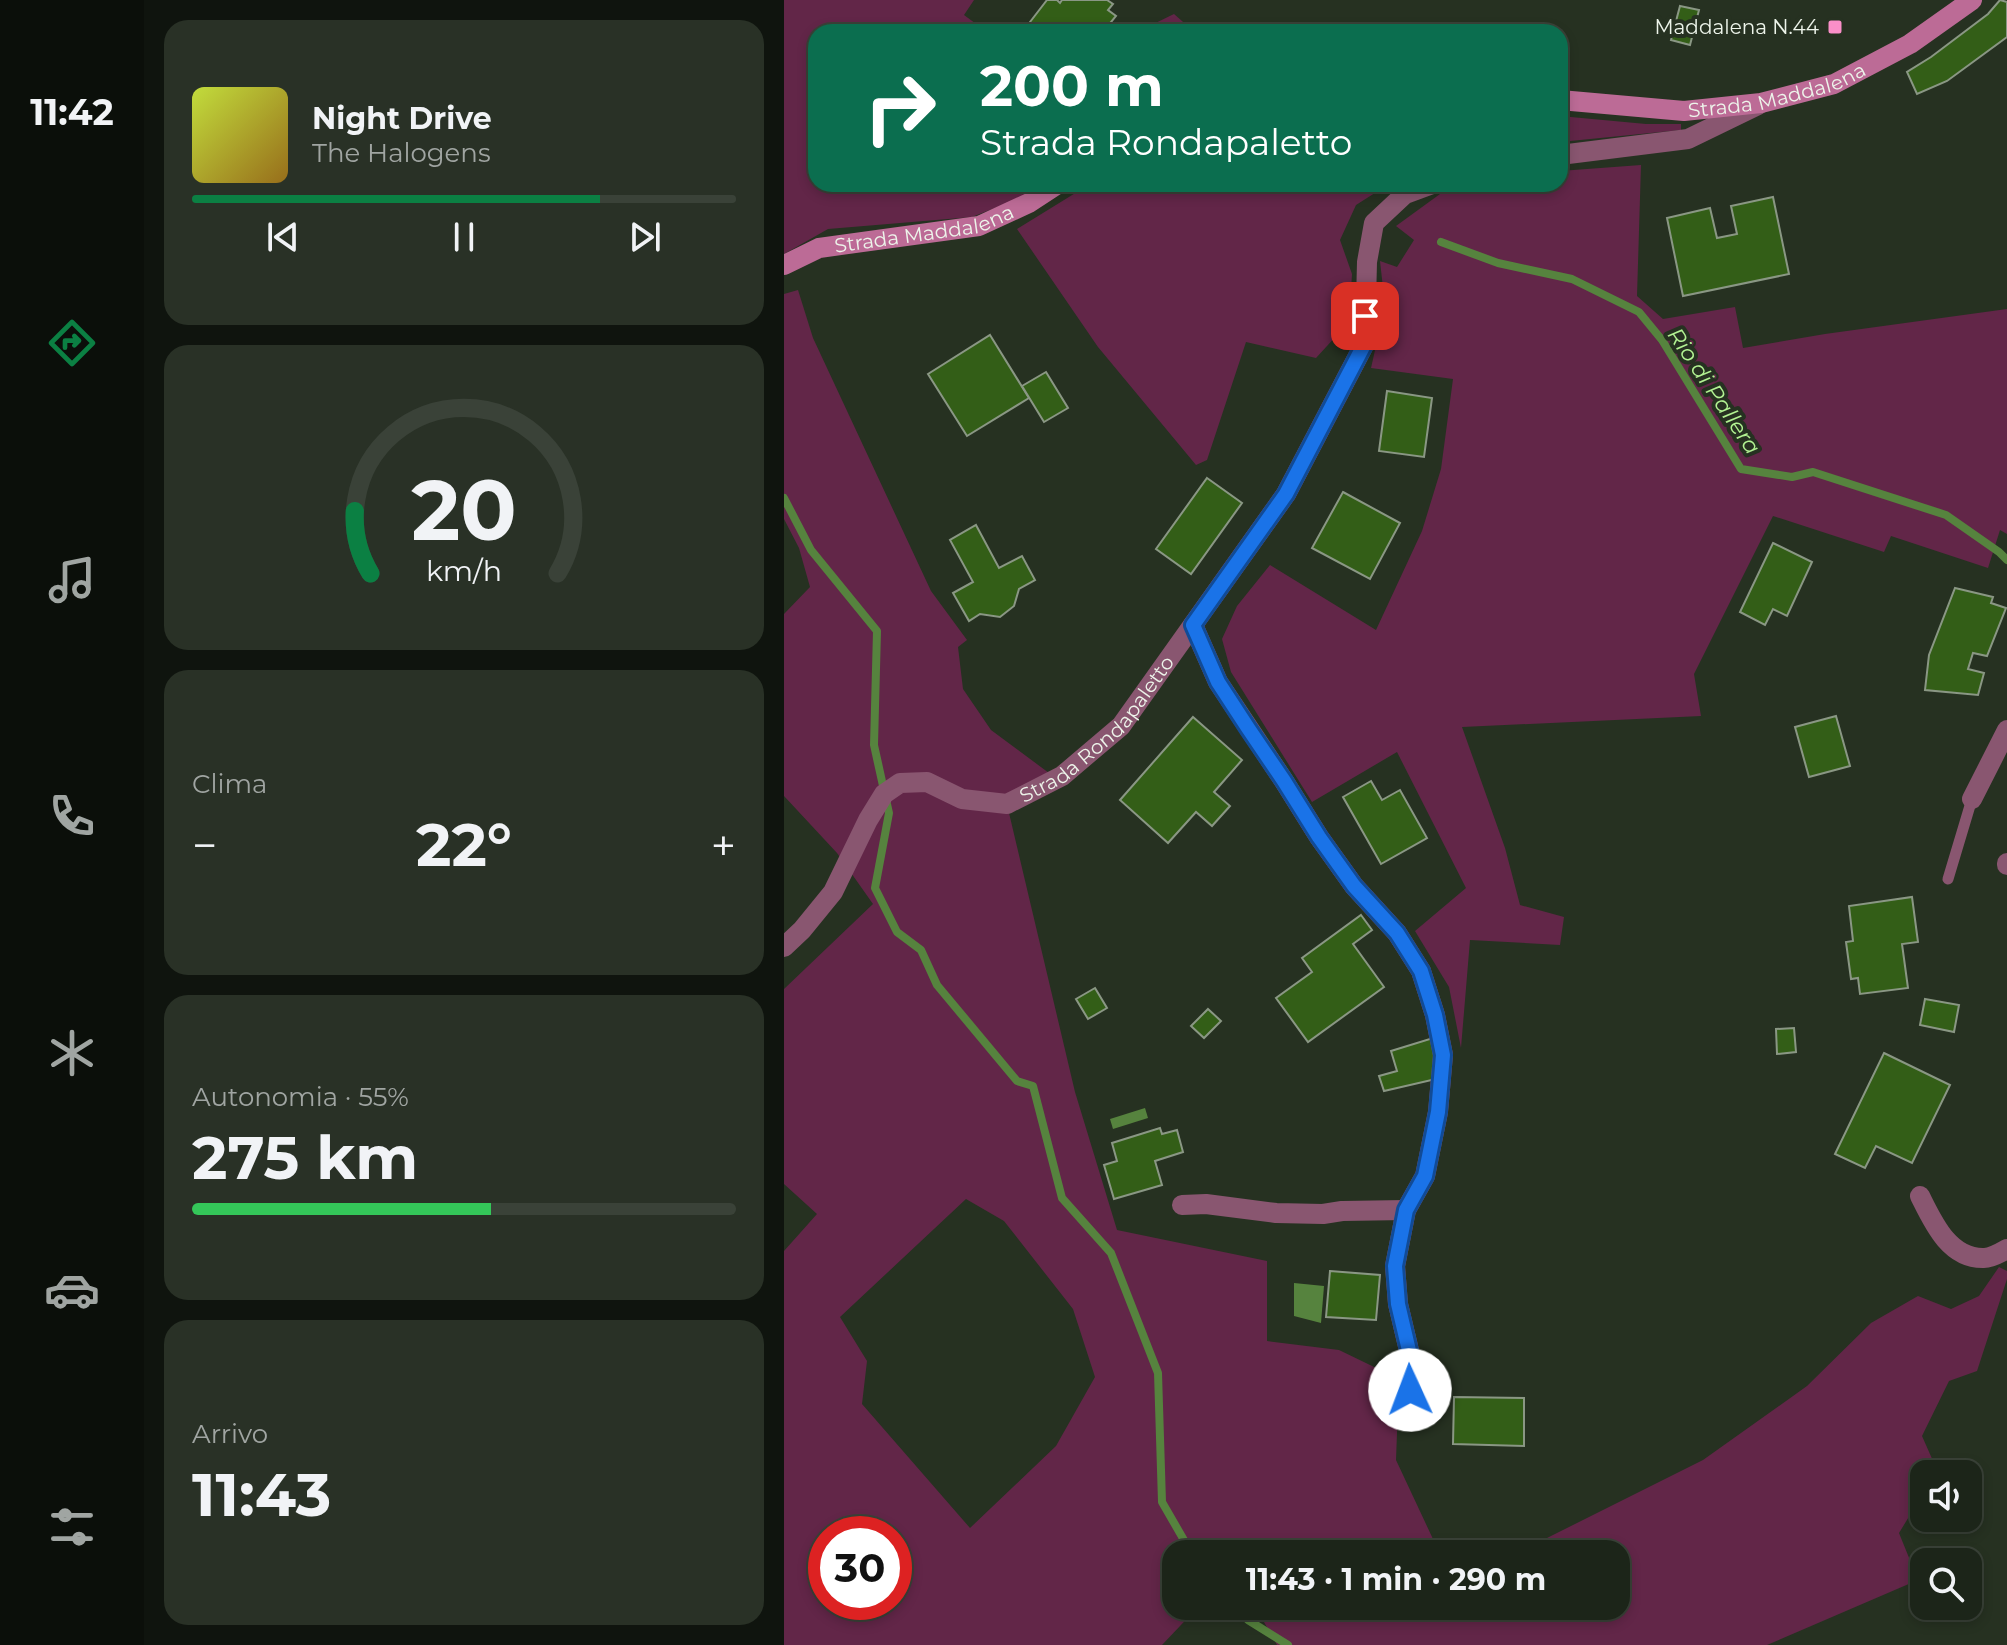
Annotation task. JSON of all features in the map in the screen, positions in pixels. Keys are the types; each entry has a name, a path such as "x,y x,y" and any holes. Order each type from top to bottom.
{"street":[{"name":"Strada Maddalena","path":"1568,101 1684,111 1761,103 1834,84 1910,44 1972,0"},
{"path":"1568,154 1688,139 1761,103"},
{"name":"Strada Maddalena","path":"784,265 819,248 979,226 1046,192"},
{"name":"Strada Rondapaletto","path":"784,947 833,892 868,820 892,788 927,782 962,799 1007,804 1062,776 1121,726 1286,494 1365,343 1367,262 1374,223 1410,192"},
{"path":"1193,625 1218,682 1319,837 1354,886 1397,933 1421,971 1435,1015 1443,1055 1438,1112 1425,1176 1406,1210 1395,1266 1398,1304 1411,1359 1409,1420"},
{"path":"1972,799 2007,730"},
{"path":"1920,1196 1949,1245 1968,1256 1987,1259 2007,1249"},
{"path":"1182,1205 1206,1204 1292,1213 1406,1210"}],"lane":[{"path":"1948,879 1972,799"}],"shaded area":[{"path":"784,0 974,0 964,15 976,24 808,24 808,192 1029,192 972,217 828,229 784,254"},
{"path":"1174,14 1185,24 1153,24"},
{"path":"1568,117 1681,124 1681,130 1568,141"},
{"path":"1641,165 1637,296 1663,319 1735,307 1743,348 2007,309 2007,534 2000,530 1988,568 1891,536 1884,552 1773,516 1694,674 1701,716 1462,727 1505,848 1520,905 1564,917 1560,945 1470,940 1461,1048 1449,987 1415,931 1466,888 1397,752 1312,802 1231,672 1222,639 1237,606 1270,565 1376,630 1422,531 1441,469 1453,379 1371,368 1385,306 1380,261 1397,267 1414,240 1396,226 1440,194 1568,192 1568,170"},
{"path":"1077,192 1376,192 1356,205 1340,240 1352,274 1349,322 1316,358 1246,342 1207,460 1196,465 1098,347 1017,229"},
{"path":"798,290 813,338 931,591 967,640 958,647 963,689 991,730 1049,773 1005,796 1075,1092 1117,1230 1267,1261 1267,1341 1339,1350 1399,1379 1396,1460 1433,1540 1162,1540 1162,1620 1186,1620 1162,1645 784,1645 784,1251 817,1214 784,1184 784,989 873,904 837,853 784,796 784,614 810,587 799,548 784,519 784,294","holes":["966,1199 1004,1221 1073,1309 1095,1377 1056,1446 970,1528 862,1404 867,1361 840,1317"]},
{"path":"1145,1108 1148,1118 1113,1129 1110,1119"},
{"path":"1999,1267 2007,1271 1977,1371 1949,1381 1922,1436 1933,1460 1910,1460 1910,1515 1899,1533 1910,1560 1910,1583 1767,1645 1277,1645 1263,1620 1630,1620 1630,1540 1543,1540 1703,1460 1807,1386 1871,1323 1918,1296 1951,1309 1979,1296"},
{"path":"1294,1283 1324,1286 1321,1323 1294,1316"}],"building":[{"path":"1047,0 1060,3 1062,0 1107,0 1113,4 1108,10 1116,16 1110,24 1030,22"},
{"path":"2000,0 2007,2 2007,37 1947,81 1917,94 1907,72 1988,14"},
{"path":"1680,6 1699,10 1690,45 1671,40"},
{"path":"1773,197 1789,274 1683,296 1667,218 1710,208 1717,238 1737,234 1731,206"},
{"path":"990,335 1029,398 967,436 928,374"},
{"path":"1046,372 1068,408 1044,422 1022,386"},
{"path":"1387,391 1432,398 1424,457 1379,451"},
{"path":"1207,478 1242,503 1191,574 1156,549"},
{"path":"1343,492 1400,523 1370,579 1312,548"},
{"path":"976,525 999,568 1022,556 1035,580 1019,589 1014,606 1000,617 980,614 969,621 953,593 973,582 950,540"},
{"path":"1773,543 1812,562 1787,616 1773,609 1765,625 1740,612"},
{"path":"1955,588 1993,597 1991,603 2006,608 1987,656 1973,653 1968,669 1984,673 1978,695 1925,690 1929,655"},
{"path":"1836,716 1850,766 1809,777 1795,727"},
{"path":"1193,717 1242,760 1214,792 1230,806 1212,826 1196,812 1168,843 1120,800"},
{"path":"1371,781 1382,800 1400,790 1427,838 1381,864 1343,797"},
{"path":"1912,897 1918,942 1902,944 1908,988 1860,994 1858,978 1851,979 1846,942 1853,941 1849,906"},
{"path":"1361,915 1372,930 1353,944 1384,987 1308,1042 1276,998 1312,972 1302,958"},
{"path":"1095,988 1107,1008 1088,1019 1076,999"},
{"path":"1925,999 1959,1005 1954,1032 1920,1025"},
{"path":"1208,1009 1221,1021 1204,1038 1191,1026"},
{"path":"1794,1028 1796,1052 1777,1054 1776,1029"},
{"path":"1433,1038 1436,1079 1384,1091 1379,1076 1397,1071 1391,1051"},
{"path":"1884,1053 1950,1085 1912,1163 1876,1146 1865,1168 1835,1154"},
{"path":"1160,1128 1162,1134 1177,1130 1183,1152 1155,1161 1162,1185 1114,1199 1104,1165 1117,1161 1112,1143"},
{"path":"1330,1271 1380,1275 1376,1320 1326,1317"},
{"path":"1454,1397 1524,1398 1524,1446 1453,1444"}],"waterway":[{"name":"Rio di Pallera","path":"1441,242 1498,263 1572,279 1639,312 1662,340 1741,469 1792,477 1813,472 1946,515 2007,560"},
{"path":"784,498 811,550 877,631 874,745 889,813 875,888 897,932 921,950 937,985 1017,1081 1033,1086 1062,1198 1111,1253 1158,1373 1162,1502 1184,1540"},
{"path":"1248,1620 1288,1645"}],"place":[{"name":"Maddalena N.44","path":"1835,27"}],"route":[{"path":"1365,316 1365,343 1286,494 1193,625 1218,682 1319,837 1354,886 1397,933 1421,971 1435,1015 1443,1055 1438,1112 1425,1176 1406,1210 1395,1266 1398,1304 1411,1359 1410,1390"}]}
